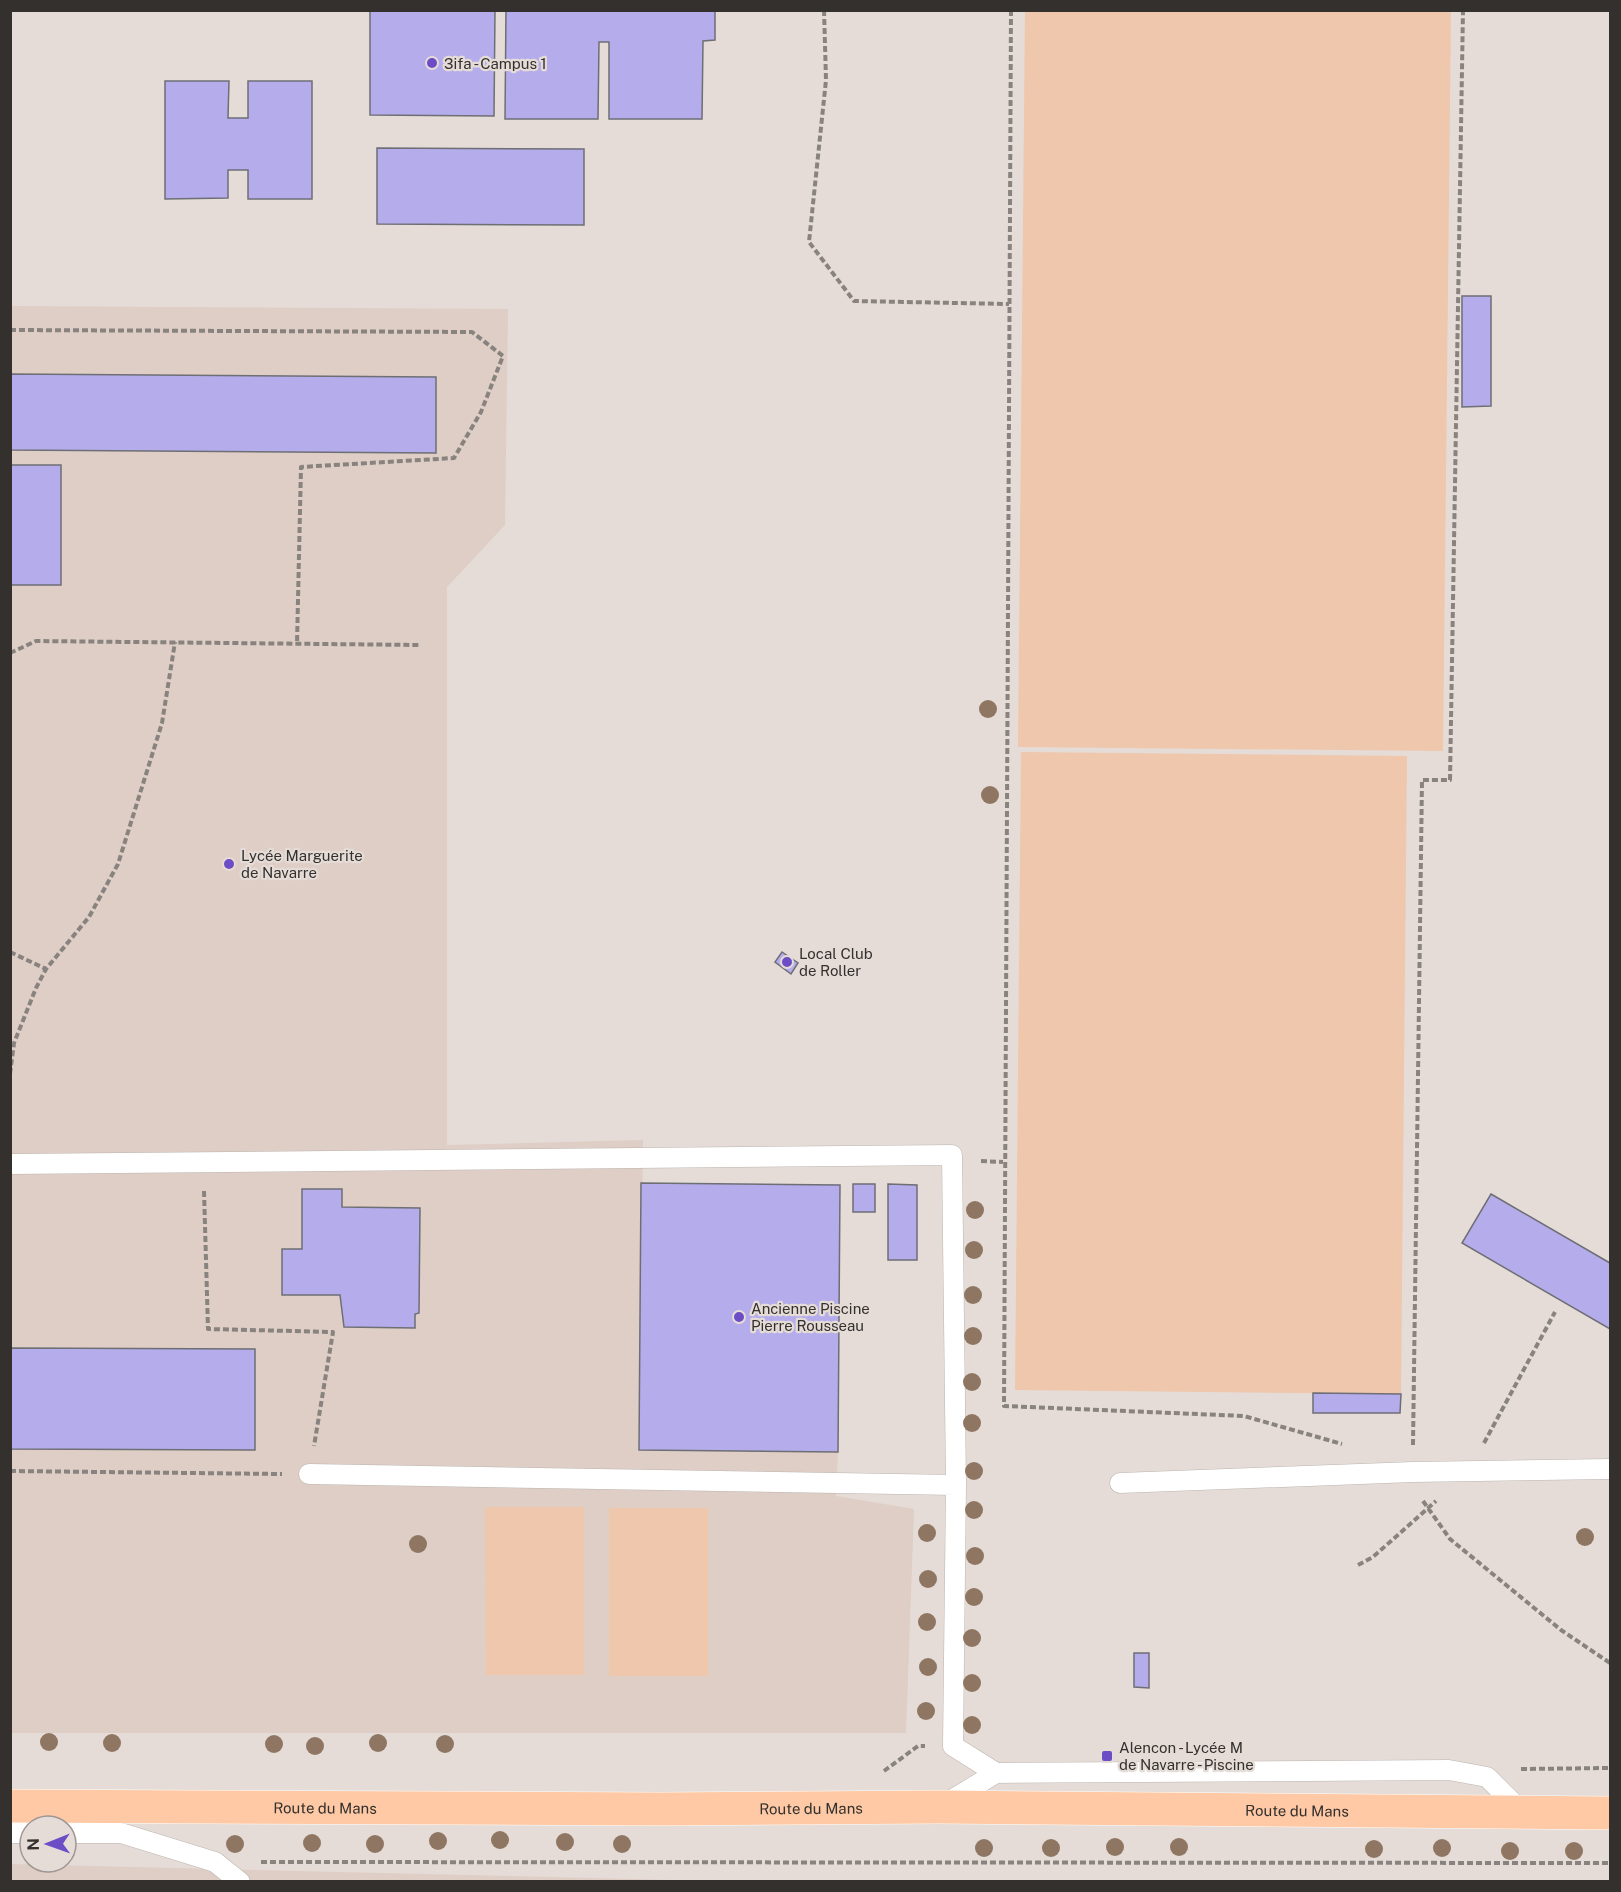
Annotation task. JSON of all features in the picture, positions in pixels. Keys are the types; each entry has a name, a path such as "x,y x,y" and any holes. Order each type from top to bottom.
{"main road":[{"name":"Route du Mans","path":"10,1806 660,1809 939,1807 1611,1812"}],"lane":[{"path":"10,1164 952,1155 956,1485 953,1746 996,1773"},
{"path":"1120,1483 1413,1472 1611,1469"},
{"path":"309,1474 956,1485"},
{"path":"939,1807 996,1773 1449,1770 1487,1778 1522,1812"},
{"path":"78,1833 121,1833 215,1862 240,1881"}],"path":[{"path":"824,10 826,80 809,242 854,301 1009,304"},
{"path":"1011,10 1004,1406 1244,1416 1353,1448"},
{"path":"1413,1472 1422,780 1450,780 1463,10"},
{"path":"10,330 472,332 503,356 481,412 454,458 301,467 297,644"},
{"path":"10,653 36,641 420,645"},
{"path":"10,1074 14,1043 46,969 89,917 118,864 162,723 175,642"},
{"path":"10,952 46,969"},
{"path":"10,1471 309,1474 333,1332 208,1329 203,1163"},
{"path":"1469,1471 1555,1312"},
{"path":"1358,1565 1373,1557 1428,1508 1450,1539 1561,1630 1611,1664"},
{"path":"1518,1769 1611,1768"},
{"path":"215,1862 1611,1863"}],"shaded area":[{"path":"1025,11 1451,11 1443,751 1018,747"},
{"name":"Lycée Marguerite de Navarre","path":"11,306 508,309 505,525 447,587 447,1145 643,1140 639,1450 838,1452 836,1496 914,1509 906,1733 11,1733"},
{"path":"1021,752 1407,756 1401,1394 1015,1390"},
{"path":"485,1507 584,1507 584,1675 486,1675"},
{"path":"609,1508 708,1508 708,1676 609,1676"},
{"path":"11,1864 18,1864 18,1874 78,1874 78,1866 714,1881 11,1882"}],"building":[{"name":"3ifa - Campus 1","path":"370,10 495,10 494,116 370,115"},
{"path":"506,10 715,10 715,40 703,41 702,119 609,119 609,42 599,42 598,119 505,119"},
{"path":"165,81 229,81 228,118 248,118 248,81 312,81 312,199 248,199 248,170 228,170 228,198 165,199"},
{"path":"377,148 584,149 584,225 377,224"},
{"path":"1462,296 1491,296 1491,406 1462,407"},
{"path":"11,374 436,377 436,453 10,450"},
{"path":"10,465 61,465 61,585 10,585"},
{"name":"Local Club de Roller","path":"782,952 798,963 791,974 775,962"},
{"name":"Ancienne Piscine Pierre Rousseau","path":"641,1183 840,1185 838,1452 639,1450"},
{"path":"853,1184 875,1184 875,1212 853,1212"},
{"path":"888,1184 917,1185 917,1260 888,1260"},
{"path":"302,1189 342,1189 342,1207 420,1208 419,1313 415,1314 415,1328 344,1327 340,1295 282,1295 282,1249 302,1249"},
{"path":"1491,1194 1610,1263 1610,1329 1462,1243"},
{"path":"10,1348 255,1349 255,1450 10,1449"},
{"path":"1313,1393 1401,1394 1400,1413 1313,1413"},
{"path":"1134,1653 1149,1653 1149,1688 1134,1687"}],"place":[{"name":"3ifa - Campus 1","path":"432,63"},
{"name":"Lycée Marguerite de Navarre","path":"229,864"},
{"name":"Local Club de Roller","path":"787,962"},
{"name":"Ancienne Piscine Pierre Rousseau","path":"739,1317"},
{"name":"Alencon - Lycée M de Navarre - Piscine","path":"1107,1756"}]}
